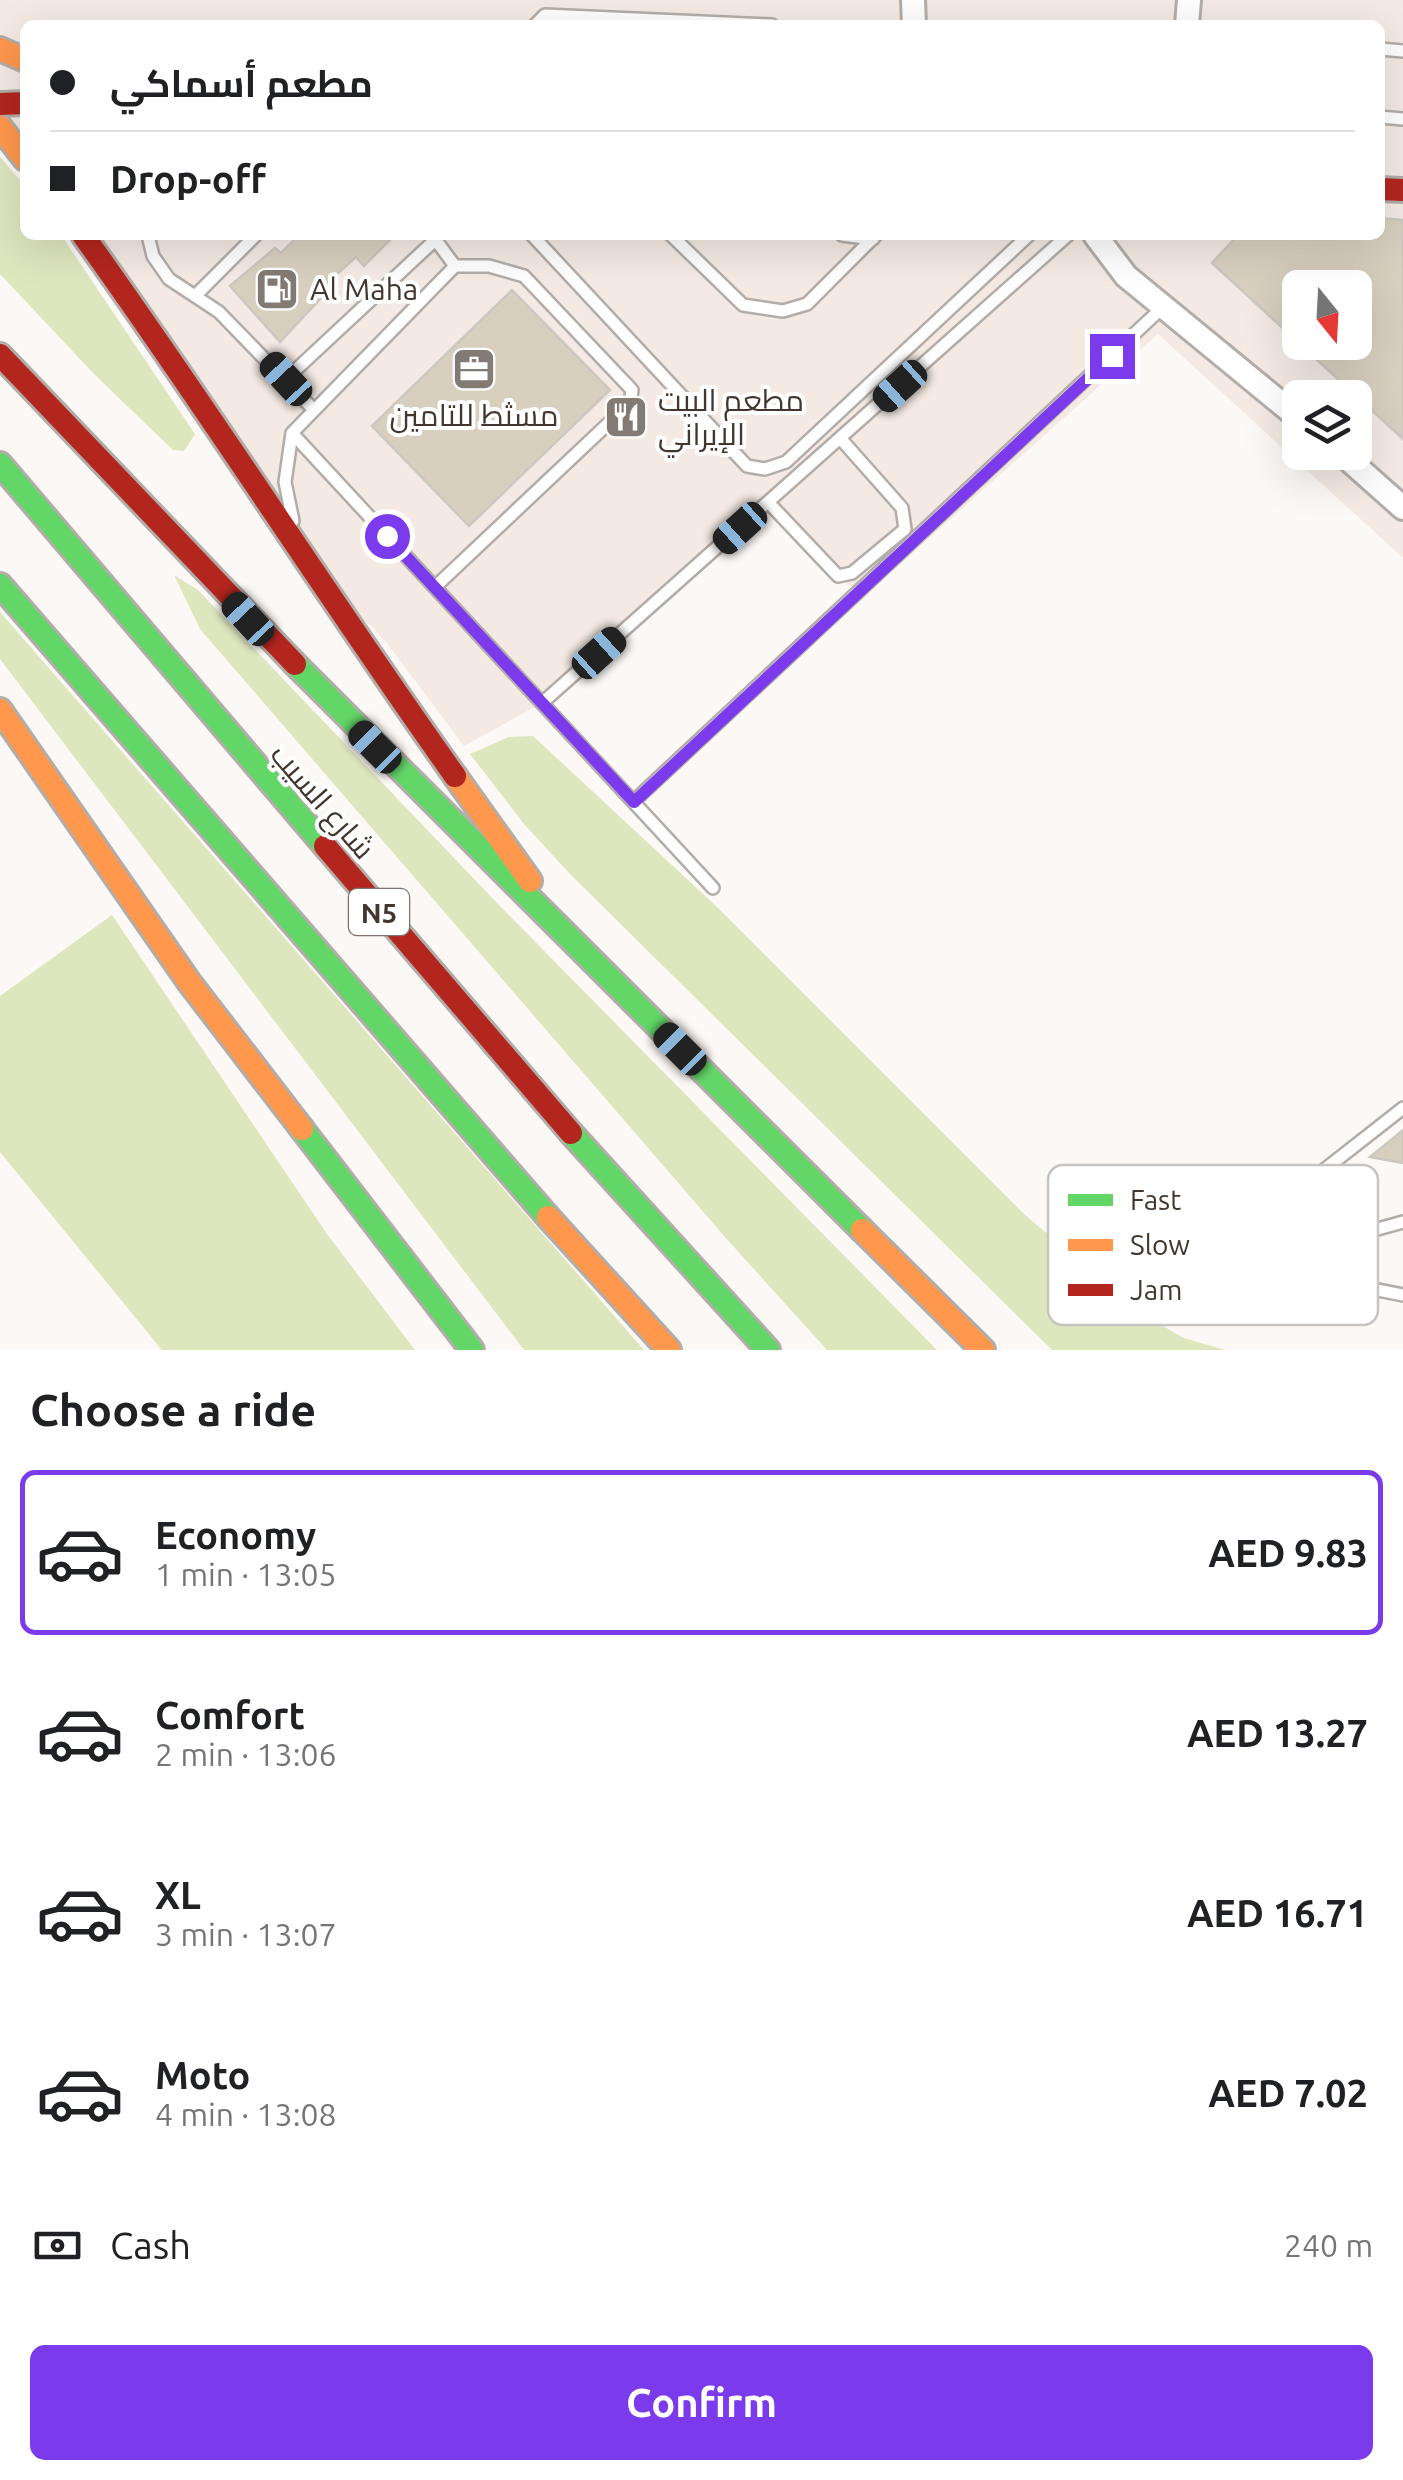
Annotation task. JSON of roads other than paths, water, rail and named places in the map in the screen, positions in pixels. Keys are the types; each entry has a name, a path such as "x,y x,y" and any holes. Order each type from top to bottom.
{"main road":[{"path":"0,127 20,153"},
{"path":"88,240 572,942"},
{"path":"105,240 126,292"},
{"path":"0,355 248,619 982,1350"},
{"name":"شارع السيب","path":"0,464 544,1105 768,1350"},
{"name":"N5","path":"0,584 478,1138 669,1350"},
{"path":"0,710 189,982 472,1350"},
{"path":"897,1262 966,1350"},
{"path":"897,1262 1006,1350"}],"street":[{"path":"1100,240 1126,276 1282,404"},
{"path":"1360,470 1403,508"}],"lane":[{"path":"540,20 544,15 658,20"},
{"path":"149,240 154,256 169,278 219,312 314,410"},
{"path":"196,296 251,240"},
{"path":"286,379 431,240"},
{"path":"436,240 455,266"},
{"path":"537,240 748,466 765,469 786,462 1024,240"},
{"path":"676,240 743,306 783,311 807,304 871,240"},
{"path":"542,703 1062,240"},
{"path":"299,550 285,482 292,432 455,266 489,266 524,276 632,390 630,403 435,587"},
{"path":"634,802 1163,306"},
{"path":"292,432 713,888"},
{"path":"768,502 838,576 852,574 905,530 902,508 840,438"},
{"path":"1329,1165 1403,1108"},
{"path":"1378,1229 1403,1222"},
{"path":"1378,1291 1403,1296"}],"place":[{"name":"Al Maha","path":"277,289"},
{"name":"مسثط للتامين","path":"474,369"},
{"name":"مطعم البيت الإيراني","path":"626,417"}]}
